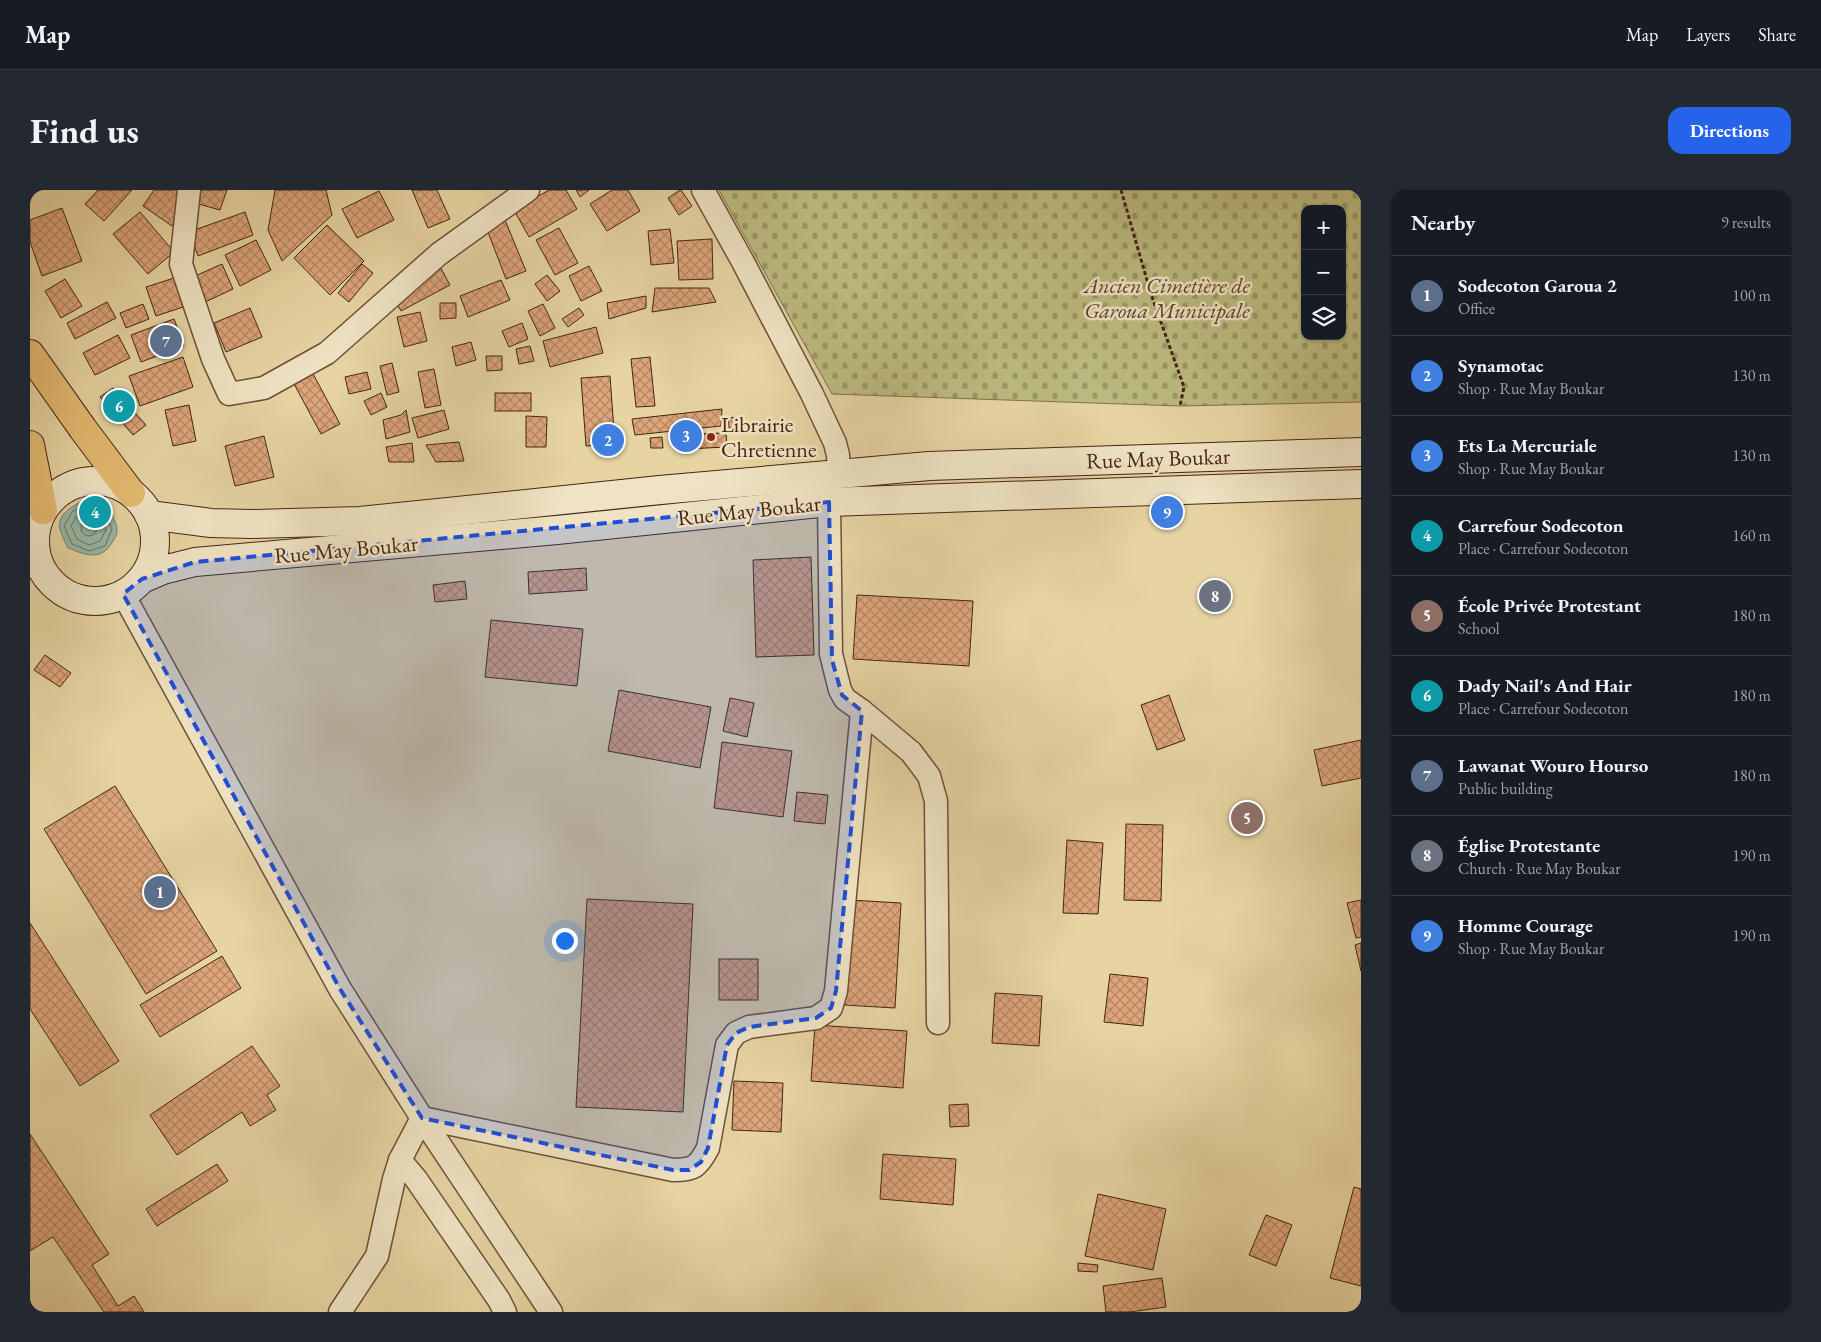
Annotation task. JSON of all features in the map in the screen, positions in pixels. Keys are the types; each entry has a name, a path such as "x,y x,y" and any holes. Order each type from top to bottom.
{"main road":[{"path":"30,354 82,429 149,515 154,531 155,548 151,564 133,586 110,600 95,602 81,600 68,595 38,576 38,560 34,542 37,520 30,446"},
{"name":"Rue May Boukar","path":"149,515 211,523 251,524 360,521 660,490 929,466 1361,452"},
{"path":"37,520 54,497 68,488 83,482 100,481 117,485 132,493"},
{"name":"Rue May Boukar","path":"133,586 163,570 195,562 557,530 829,502 1361,484"}],"street":[{"path":"189,190 181,264 213,360 229,394 264,388 327,353 439,254 528,190"},
{"path":"703,190 744,262 812,394 835,443 839,474"},
{"path":"829,502 832,660 842,695 911,752 929,776 936,802 938,1023"},
{"path":"133,586 340,990 422,1118 552,1312"},
{"path":"422,1118 673,1170 689,1170 701,1162 708,1148 727,1045 736,1033 749,1027 816,1018 831,1008 836,991 862,711"},
{"path":"340,1312 377,1256 400,1160 422,1118"},
{"path":"400,1160 416,1179 499,1300 505,1312"}],"path":[{"path":"1120,190 1151,294 1184,387 1180,406"}],"highlighted area":[{"path":"829,502 832,660 842,695 862,711 836,991 831,1008 816,1018 749,1027 736,1033 727,1045 708,1148 701,1162 689,1170 673,1170 422,1118 340,989 128,604 123,594 142,579 195,562"}],"green space":[{"name":"Ancien Cimetière de Garoua Municipale","path":"719,190 1361,190 1361,402 1180,406 832,394"}],"water":[{"path":"88,499 109,508 117,527 116,535 108,548 103,552 93,555 68,548 60,529 61,518 64,514 73,506"}],"building":[{"path":"98,190 132,190 104,221 85,204"},
{"path":"154,190 176,190 190,200 172,226 143,206"},
{"path":"199,190 227,190 220,210 195,203"},
{"path":"275,190 326,190 332,215 282,261 268,230"},
{"path":"412,190 437,190 450,219 428,228"},
{"path":"549,190 566,190 577,209 529,237 514,210"},
{"path":"576,190 589,190 580,197"},
{"path":"612,190 628,190 640,211 607,231 590,204"},
{"path":"680,190 692,206 679,215 668,198"},
{"path":"379,191 394,220 357,238 342,209"},
{"path":"62,208 82,261 42,276 30,242 30,220"},
{"path":"140,212 174,252 148,274 113,234"},
{"path":"245,212 253,235 198,256 189,232"},
{"path":"505,220 526,271 506,279 486,227"},
{"path":"327,225 364,261 330,295 294,258"},
{"path":"559,228 578,263 555,275 536,240"},
{"path":"670,229 674,263 651,265 648,231"},
{"path":"712,239 713,279 679,280 677,241"},
{"path":"256,240 271,270 240,286 225,255"},
{"path":"437,261 450,285 401,311 388,287"},
{"path":"222,264 233,289 205,302 193,277"},
{"path":"362,264 373,273 349,302 338,293"},
{"path":"589,266 602,291 581,301 569,276"},
{"path":"547,275 560,291 547,301 535,284"},
{"path":"174,278 183,307 156,316 146,287"},
{"path":"65,279 82,306 61,318 45,291"},
{"path":"501,280 510,300 468,317 460,296"},
{"path":"655,288 709,288 716,302 652,312"},
{"path":"646,296 646,308 609,319 607,303"},
{"path":"107,302 116,318 75,339 67,323"},
{"path":"440,303 456,303 456,318 440,319"},
{"path":"143,304 149,319 126,328 120,313"},
{"path":"543,304 555,328 540,336 528,311"},
{"path":"250,308 262,337 226,352 214,323"},
{"path":"579,308 584,315 568,327 562,319"},
{"path":"420,312 427,341 404,347 397,317"},
{"path":"174,319 184,346 141,362 131,335"},
{"path":"522,323 528,339 509,347 502,331"},
{"path":"596,327 603,353 550,367 543,341"},
{"path":"118,335 130,358 95,375 83,353"},
{"path":"471,342 476,360 456,366 452,347"},
{"path":"530,346 534,361 519,364 516,349"},
{"path":"486,356 502,356 502,370 487,371"},
{"path":"183,357 193,387 140,406 129,376"},
{"path":"650,357 655,406 636,407 631,359"},
{"path":"392,363 399,392 387,395 380,366"},
{"path":"434,369 441,405 425,408 418,372"},
{"path":"312,372 340,424 321,434 293,382"},
{"path":"367,372 371,389 349,394 345,377"},
{"path":"610,376 615,444 586,446 581,378"},
{"path":"113,388 146,425 133,435 100,397"},
{"path":"381,393 387,407 371,415 364,401"},
{"path":"495,393 531,393 531,411 495,411"},
{"path":"189,405 196,441 173,446 165,410"},
{"path":"722,409 721,426 635,435 632,419"},
{"path":"406,410 410,432 386,439 383,420 401,415"},
{"path":"444,410 449,429 418,438 412,418"},
{"path":"526,416 547,417 546,447 526,447"},
{"path":"739,417 740,427 729,428 728,418"},
{"path":"726,433 727,447 685,449 684,434"},
{"path":"264,436 274,477 235,486 225,446"},
{"path":"662,437 663,448 651,448 650,438"},
{"path":"459,442 464,461 436,462 426,445"},
{"path":"412,443 414,462 389,462 386,447"},
{"path":"811,557 814,655 756,657 753,560"},
{"path":"586,568 587,590 529,594 528,572"},
{"path":"465,581 467,599 435,602 433,585"},
{"path":"857,595 973,601 969,666 853,659"},
{"path":"491,620 583,629 577,686 485,677"},
{"path":"45,655 71,673 60,687 34,670"},
{"path":"619,690 711,707 700,768 608,751"},
{"path":"1169,695 1185,740 1157,750 1141,705"},
{"path":"730,698 754,703 747,737 723,731"},
{"path":"1361,740 1361,778 1322,786 1314,750"},
{"path":"722,742 792,751 783,817 714,808"},
{"path":"115,786 217,951 146,994 44,829"},
{"path":"797,792 828,795 825,824 794,821"},
{"path":"1126,824 1163,825 1161,901 1124,900"},
{"path":"1067,840 1103,843 1098,914 1063,913"},
{"path":"587,899 693,904 683,1112 576,1107"},
{"path":"850,900 901,903 895,1008 844,1005"},
{"path":"1361,900 1361,937 1356,938 1347,903"},
{"path":"30,923 119,1061 80,1086 30,1009"},
{"path":"1361,943 1361,971 1355,945"},
{"path":"222,956 241,988 160,1037 140,1005"},
{"path":"719,959 758,959 758,1000 719,1000"},
{"path":"1110,974 1148,978 1143,1026 1104,1022"},
{"path":"995,993 1042,996 1039,1046 992,1043"},
{"path":"815,1025 907,1031 903,1088 811,1081"},
{"path":"252,1046 280,1086 267,1095 276,1110 250,1126 242,1112 177,1155 150,1115"},
{"path":"734,1081 783,1083 781,1132 732,1130"},
{"path":"968,1104 969,1126 950,1127 949,1105"},
{"path":"30,1134 109,1254 92,1265 118,1306 134,1296 144,1312 104,1312 53,1237 30,1251"},
{"path":"883,1154 956,1159 953,1205 880,1199"},
{"path":"217,1164 228,1181 157,1226 146,1209"},
{"path":"1354,1187 1361,1189 1361,1286 1330,1278"},
{"path":"1098,1194 1166,1209 1153,1270 1085,1256"},
{"path":"1266,1215 1292,1225 1276,1266 1249,1255"},
{"path":"1078,1263 1098,1265 1097,1272 1078,1271"},
{"path":"1162,1278 1166,1307 1130,1312 1106,1312 1103,1286"}],"place":[{"name":"Lawanat Wouro Hourso","path":"166,341"},
{"name":"Dady Nail's And Hair","path":"119,406"},
{"name":"Ets La Mercuriale","path":"686,436"},
{"name":"Librairie Chretienne","path":"711,437"},
{"name":"Synamotac","path":"608,440"},
{"name":"Carrefour Sodecoton","path":"95,512"},
{"name":"Homme Courage","path":"1167,512"},
{"name":"Église Protestante","path":"1215,596"},
{"name":"École Privée Protestant","path":"1247,818"},
{"name":"Sodecoton Garoua 2","path":"160,892"}]}
